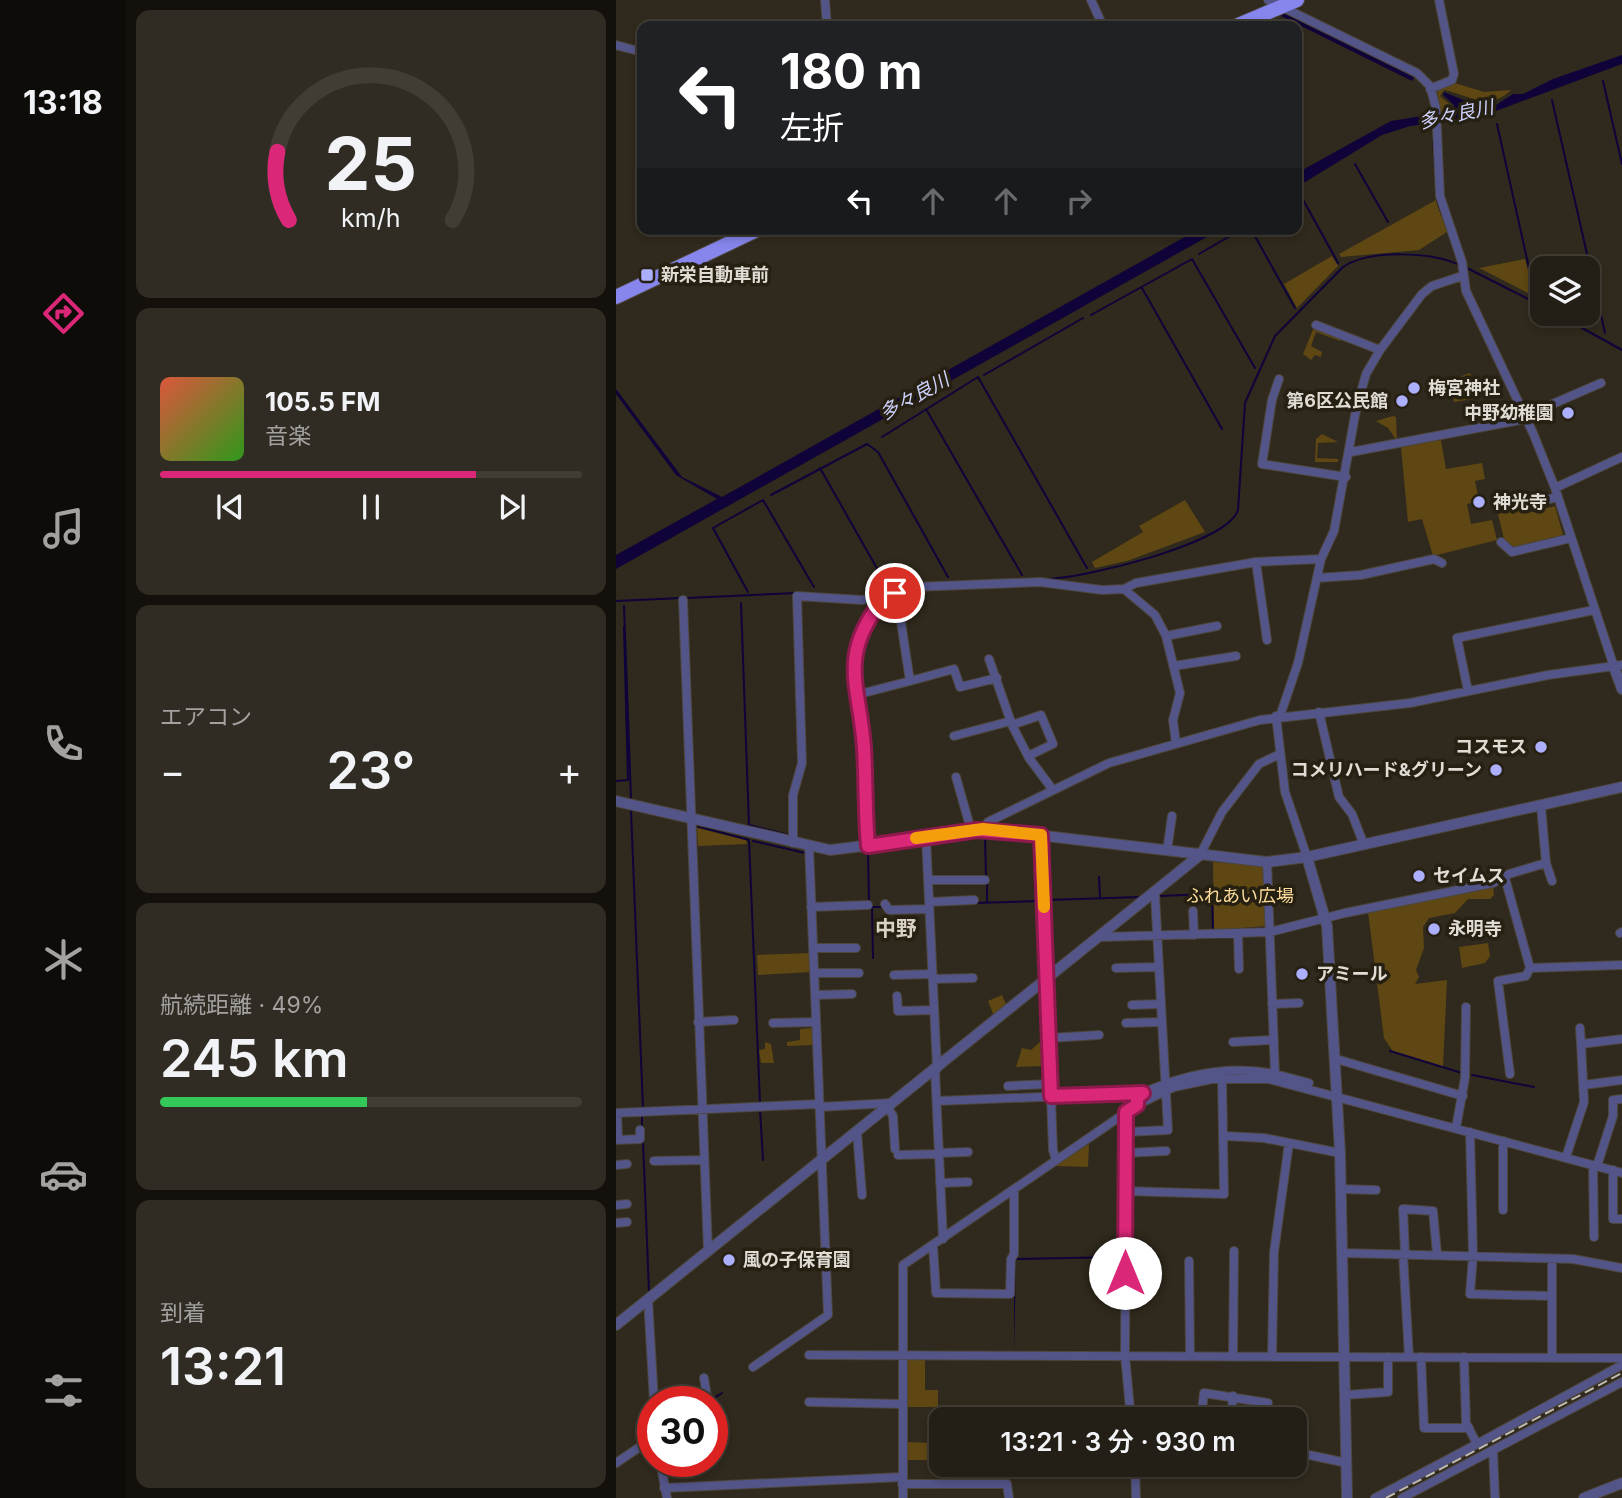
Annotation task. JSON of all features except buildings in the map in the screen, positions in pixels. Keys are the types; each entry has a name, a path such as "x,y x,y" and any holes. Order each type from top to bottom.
{"highway":[{"path":"1249,21 1297,0"},
{"path":"616,297 738,235"}],"street":[{"path":"825,0 827,21"},
{"path":"1091,0 1101,21"},
{"path":"1268,0 1425,79 1436,108 1440,196 1462,262 1462,276 1487,340 1525,418 1556,492 1594,610 1618,666 1622,689"},
{"path":"1430,89 1452,80 1454,74 1439,0"},
{"path":"616,44 637,50"},
{"path":"1347,1498 1340,1153 1327,919 1285,792 1278,755 1278,716 1298,663 1321,559 1334,531 1351,452 1349,442 1361,391 1380,350 1426,290 1462,276"},
{"path":"1316,325 1380,350"},
{"path":"1279,379 1272,400 1262,464 1346,477"},
{"path":"1351,452 1525,418 1601,383"},
{"path":"1527,504 1556,492 1622,457"},
{"path":"1501,542 1512,552 1523,552 1571,538"},
{"path":"868,846 863,797 864,750 856,695 855,665 860,631 878,601 914,587 956,584 1040,582 1102,590 1124,589 1136,583 1256,562 1321,559"},
{"path":"1317,578 1361,575 1434,559 1442,563"},
{"path":"1256,562 1267,640"},
{"path":"1124,589 1155,615 1166,636 1180,693 1172,720 1176,744"},
{"path":"793,843 793,795 802,762 797,596 878,601 896,605 910,681"},
{"path":"683,600 708,1251"},
{"path":"1468,691 1457,638 1594,610"},
{"path":"1166,636 1217,626"},
{"path":"1174,666 1236,656"},
{"path":"989,659 1011,723 1028,756 1053,790"},
{"path":"977,830 988,822 1109,764 1278,716 1410,703 1548,675 1618,666"},
{"path":"856,695 954,669 960,687 997,678"},
{"path":"1319,712 1339,797 1352,814 1364,845"},
{"path":"954,736 1041,715 1053,744 1028,756"},
{"path":"616,1325 1155,895 1200,855 1222,811 1259,764 1278,755"},
{"path":"956,777 977,830"},
{"path":"616,801 793,843 837,850 977,830 1267,862 1364,845 1622,786"},
{"path":"1541,806 1546,863 1552,881"},
{"path":"1167,851 1172,816"},
{"path":"1041,835 1053,1150 1056,1160"},
{"path":"926,836 943,1239"},
{"path":"753,1367 828,1315 809,846"},
{"path":"1267,862 1275,1074"},
{"path":"1102,937 1270,932 1505,878 1509,874 1546,863"},
{"path":"1505,878 1530,968 1526,976 1498,981 1510,1074"},
{"path":"929,880 985,880"},
{"path":"1127,1132 1168,1130 1155,895"},
{"path":"885,904 889,910 974,900"},
{"path":"811,907 868,905"},
{"path":"1193,911 1194,935"},
{"path":"1238,933 1240,969"},
{"path":"813,948 856,948"},
{"path":"1530,968 1622,965"},
{"path":"1116,968 1159,967"},
{"path":"814,973 859,973"},
{"path":"894,975 974,978"},
{"path":"815,995 852,994"},
{"path":"897,996 898,1012 934,1010"},
{"path":"1272,1004 1299,1003"},
{"path":"1132,1005 1160,1004"},
{"path":"1456,1128 1463,1096 1466,1007"},
{"path":"698,1022 734,1020"},
{"path":"773,1023 816,1022"},
{"path":"1126,1023 1161,1022"},
{"path":"1566,1157 1584,1102 1580,1028"},
{"path":"1049,1038 1099,1035"},
{"path":"1581,1044 1622,1039"},
{"path":"1233,1042 1274,1040"},
{"path":"1336,1059 1463,1096"},
{"path":"937,1101 1143,1093 1222,1071 1275,1074 1309,1083"},
{"path":"1125,1191 1224,1194 1222,1078"},
{"path":"902,1498 903,1265 1165,1087 1222,1078 1269,1079 1618,1172 1613,1219 1622,1219"},
{"path":"1584,1085 1622,1080"},
{"path":"1009,1086 1050,1084"},
{"path":"1137,1105 1137,1098 1143,1093"},
{"path":"1594,1237 1595,1166 1613,1116 1613,1100 1622,1099"},
{"path":"640,1130 640,1139 617,1140 617,1113 819,1105 891,1106"},
{"path":"891,1106 896,1152 968,1152"},
{"path":"1126,1112 1125,1356 1130,1407"},
{"path":"857,1132 862,1195"},
{"path":"1470,1132 1473,1256 1470,1294 1551,1296"},
{"path":"1225,1136 1289,1143 1340,1153"},
{"path":"1503,1141 1503,1210"},
{"path":"1272,1357 1274,1251 1289,1143"},
{"path":"1125,1153 1166,1151"},
{"path":"654,1161 704,1160"},
{"path":"616,1164 627,1164"},
{"path":"940,1183 968,1182"},
{"path":"933,1245 936,1293 1010,1294 1011,1259 1014,1254 1014,1189"},
{"path":"1340,1189 1376,1190"},
{"path":"616,1205 627,1204"},
{"path":"1409,1357 1403,1209 1433,1211 1437,1254"},
{"path":"616,1223 627,1222"},
{"path":"1233,1357 1234,1251"},
{"path":"1342,1253 1573,1259 1622,1268"},
{"path":"1552,1259 1552,1357"},
{"path":"1189,1261 1190,1356"},
{"path":"648,1298 653,1386"},
{"path":"809,1355 1622,1358"},
{"path":"1345,1395 1388,1392 1388,1357"},
{"path":"1421,1357 1424,1428 1469,1428"},
{"path":"1464,1357 1466,1423 1477,1444"},
{"path":"1375,1498 1622,1365"},
{"path":"704,1378 705,1386"},
{"path":"1402,1498 1418,1494 1493,1450 1622,1382"},
{"path":"1202,1407 1204,1393 1268,1403"},
{"path":"1232,1407 1233,1396"},
{"path":"808,1402 902,1405"},
{"path":"616,1463 637,1449"},
{"path":"1493,1450 1494,1498"},
{"path":"1307,1454 1347,1462"},
{"path":"662,1477 667,1498"},
{"path":"1135,1477 1136,1498"},
{"path":"664,1488 902,1481 1007,1485 1009,1498"},
{"path":"1584,1498 1622,1483"}],"green space":[{"path":"1455,83 1484,92 1511,90 1503,97 1487,101 1444,90 1440,96 1452,106 1441,113 1437,90"},
{"path":"1436,200 1447,232 1419,250 1341,257 1339,254"},
{"path":"1332,256 1338,266 1297,308 1284,284"},
{"path":"1525,259 1530,294 1479,268"},
{"path":"1314,327 1341,338 1340,341 1316,332 1311,346 1322,352 1321,357 1315,355 1311,360 1303,354"},
{"path":"1470,373 1479,398 1454,402 1450,380"},
{"path":"1396,417 1397,441 1388,428 1376,421"},
{"path":"1322,434 1338,442 1318,443 1317,458 1338,459 1338,462 1315,462 1316,439"},
{"path":"1441,440 1446,469 1482,463 1485,479 1475,481 1479,501 1467,504 1471,524 1492,520 1497,540 1433,556 1422,519 1408,522 1401,447"},
{"path":"1185,500 1205,532 1127,561 1095,568 1092,562 1143,532 1139,526"},
{"path":"1515,503 1524,504 1528,513 1555,506 1563,535 1513,547 1504,539 1498,514 1508,512"},
{"path":"697,828 746,840 747,844 698,846"},
{"name":"ふれあい広場","path":"1213,862 1265,866 1268,926 1214,930"},
{"path":"1493,886 1494,895 1490,899 1468,899 1455,913 1429,918 1423,927 1424,948 1416,970 1419,977 1415,984 1447,980 1443,1067 1394,1053 1384,1038 1368,912"},
{"path":"1488,943 1490,956 1485,963 1462,968 1459,947"},
{"path":"811,953 812,972 758,975 757,955"},
{"path":"1002,995 1007,1007 994,1016 988,1001"},
{"path":"813,1028 813,1045 787,1046 787,1042 800,1040 800,1029"},
{"path":"1043,1039 1044,1066 1016,1067 1022,1048 1031,1050"},
{"path":"765,1042 771,1044 774,1063 761,1063 759,1050 765,1049"},
{"path":"1089,1144 1088,1167 1055,1166"},
{"path":"906,1358 925,1358 925,1390 938,1390 938,1407 906,1407"},
{"path":"906,1442 929,1443 929,1460 905,1460"}],"water":[{"path":"1283,13 1299,21 1291,21 1279,15"},
{"path":"1302,22 1414,77 1412,81 1302,26"},
{"name":"多々良川","path":"1622,55 1622,64 1480,117 1410,126 1382,135 1302,184 1302,170 1391,121 1452,111 1454,105 1443,95 1444,92 1473,104 1496,105 1513,94 1523,94 1553,79"},
{"name":"多々良川","path":"1188,235 1210,235 616,569 616,555 717,499 676,475 616,394 616,389 682,477 722,497"},
{"path":"1121,1120 1122,1258 1016,1260 1014,1352 1014,1258 1121,1256"}],"waterway":[{"path":"1603,81 1622,164"},
{"path":"1552,100 1605,333"},
{"name":"多々良川","path":"1497,124 1530,272"},
{"name":"多々良川","path":"1433,140 1436,185"},
{"path":"1355,164 1388,222"},
{"path":"1302,198 1338,263"},
{"path":"1437,201 1442,215"},
{"path":"1199,254 1232,235"},
{"path":"1254,235 1295,308"},
{"path":"1048,579 1091,573 1152,557 1183,547 1228,523 1238,510 1245,403 1275,336 1343,267 1369,257 1401,254 1433,257 1460,265"},
{"path":"1091,315 1192,259 1255,368"},
{"path":"1465,267 1530,300"},
{"path":"1142,288 1222,429"},
{"path":"984,375 1083,318"},
{"path":"1579,326 1622,350"},
{"name":"多々良川","path":"882,437 978,377 1087,568"},
{"name":"多々良川","path":"926,409 1022,575"},
{"path":"771,495 867,444 878,452 948,577"},
{"path":"820,468 887,586"},
{"path":"748,592 713,528 763,500 814,587"},
{"path":"944,582 976,581"},
{"path":"687,598 797,593"},
{"path":"806,593 818,593"},
{"path":"616,601 681,598"},
{"path":"741,603 749,825 789,835"},
{"path":"624,606 631,799"},
{"path":"616,781 628,780 624,627"},
{"path":"631,811 643,1108"},
{"path":"697,826 749,840 760,1103"},
{"path":"985,837 986,877"},
{"path":"753,841 805,853"},
{"path":"868,852 869,902 872,907 881,907"},
{"path":"1099,877 1100,897"},
{"path":"987,882 987,901"},
{"path":"1159,896 1212,894 1213,931"},
{"path":"1048,900 1140,897"},
{"path":"974,903 1039,901"},
{"path":"872,907 873,958"},
{"path":"1250,929 1265,928"},
{"path":"1390,1051 1462,1073"},
{"path":"1472,1075 1534,1087"},
{"path":"760,1109 763,1160"},
{"path":"642,1116 642,1128"},
{"path":"643,1141 649,1292"}],"railway":[{"path":"1386,1498 1622,1373"}],"slow traffic":[{"path":"916,838 983,829 1041,835 1044,907"}],"place":[{"name":"新栄自動車前","path":"647,275"},
{"name":"梅宮神社","path":"1414,388"},
{"name":"第6区公民館","path":"1402,401"},
{"name":"中野幼稚園","path":"1568,413"},
{"name":"神光寺","path":"1479,502"},
{"name":"コスモス","path":"1541,747"},
{"name":"コメリハード&グリーン","path":"1496,770"},
{"name":"セイムス","path":"1419,876"},
{"name":"永明寺","path":"1434,929"},
{"name":"アミール","path":"1302,974"},
{"name":"風の子保育園","path":"729,1260"}],"district":[{"name":"中野","path":"896,929"}],"route":[{"path":"895,593 877,598 880,603 864,623 857,644 854,685 864,750 863,797 868,846 977,830 1041,835 1051,1096 1143,1093 1137,1098 1137,1105 1126,1112 1125,1273"}]}
